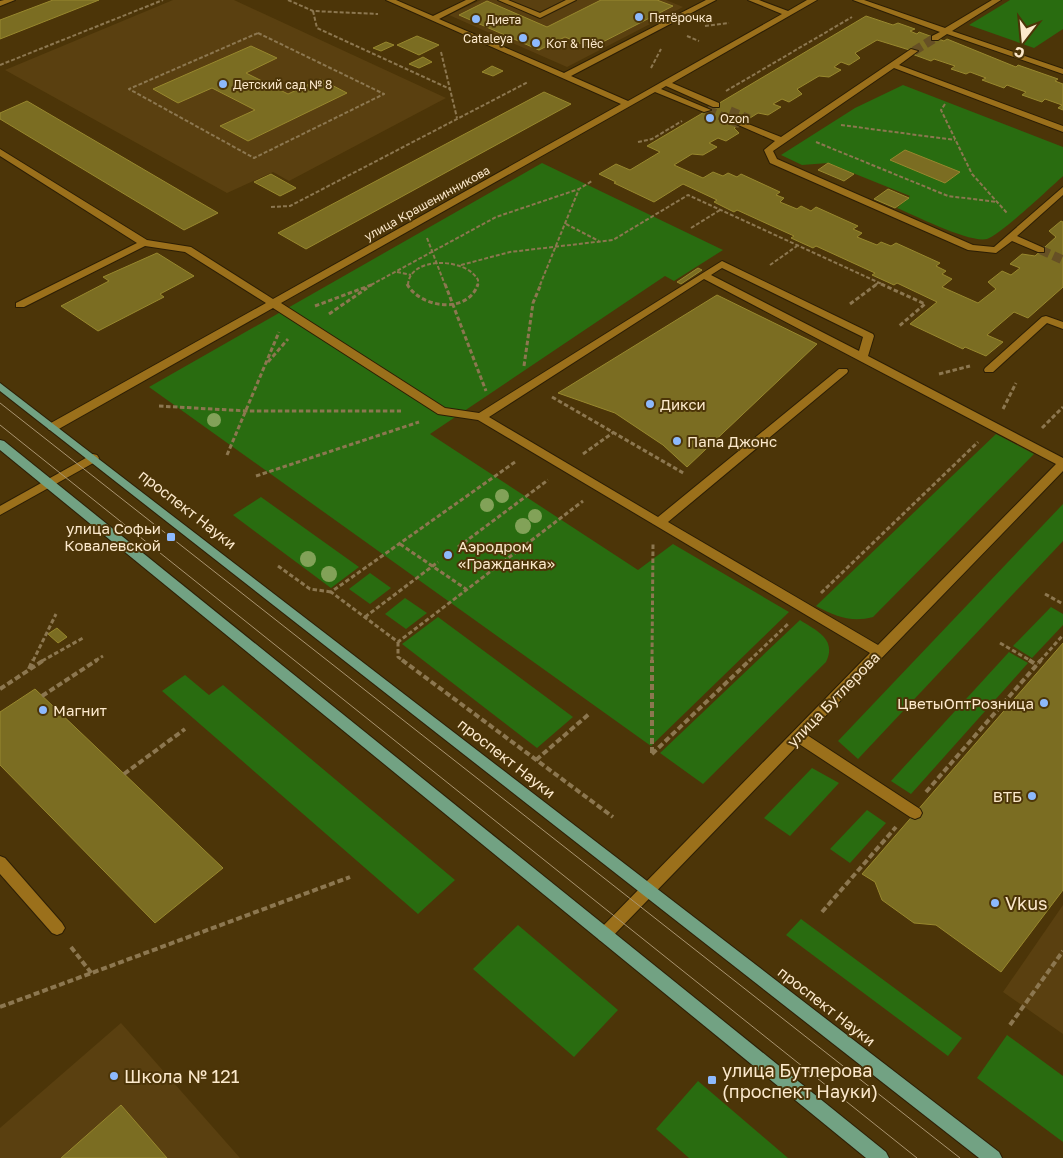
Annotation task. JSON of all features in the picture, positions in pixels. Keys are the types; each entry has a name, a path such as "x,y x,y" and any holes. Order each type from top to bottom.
{"main road":[{"name":"проспект Науки","path":"0,386 993,1158"},
{"path":"0,444 880,1158"}],"street":[{"path":"0,4 11,0"},
{"path":"390,0 628,104"},
{"path":"434,18 472,0"},
{"path":"502,0 540,16 572,0"},
{"path":"565,76 712,0"},
{"path":"752,0 789,14"},
{"name":"улица Крашенинникова","path":"53,427 813,0"},
{"path":"857,0 1063,72"},
{"path":"936,38 996,0"},
{"path":"914,51 768,150 773,161 971,248 996,250 1063,190"},
{"path":"892,65 1063,129"},
{"path":"665,83 709,106"},
{"path":"654,89 709,106"},
{"path":"749,119 789,137"},
{"path":"740,124 789,137"},
{"path":"0,152 144,243 188,249 274,302 442,411 481,417 804,610 879,652"},
{"path":"1010,237 1041,250"},
{"path":"20,304 144,243"},
{"path":"481,417 722,264 869,336 862,357"},
{"path":"704,275 1063,464"},
{"path":"989,370 1046,319 1063,326"},
{"path":"656,522 843,371"},
{"path":"0,511 93,458"},
{"name":"улица Бутлерова","path":"604,935 1063,464"},
{"path":"797,736 913,811"},
{"path":"0,863 57,928"}],"path":[{"path":"0,65 163,0"},
{"path":"288,0 313,11 378,14"},
{"path":"638,142 652,139 709,106 872,5"},
{"path":"313,11 316,28 450,89"},
{"path":"700,26 738,22"},
{"path":"258,34 384,94 254,158 193,124 129,89 258,34"},
{"path":"650,69 663,45"},
{"path":"440,52 457,118"},
{"path":"271,207 290,206 551,70"},
{"path":"957,88 941,110 955,140 972,174 997,202 1023,226"},
{"path":"811,122 955,140"},
{"path":"789,137 948,196 997,202"},
{"path":"266,364 308,324 372,284 496,217 579,189 592,181"},
{"path":"520,391 533,303 558,246 579,189"},
{"path":"461,265 473,272 478,279 478,286 466,298 452,303 434,304 414,297 407,284 411,275 422,267 438,263 461,265 510,252 613,240 688,194 925,304 898,326"},
{"path":"691,228 720,210"},
{"path":"420,221 434,252 493,409"},
{"path":"566,224 600,242"},
{"path":"769,265 798,246"},
{"path":"396,272 411,275"},
{"path":"850,304 879,283"},
{"path":"227,455 290,313 372,284"},
{"path":"908,382 978,364"},
{"path":"656,522 652,754 994,426 1016,383"},
{"path":"544,392 692,477"},
{"path":"159,406 247,411 442,411"},
{"path":"1026,443 1063,407"},
{"path":"256,476 422,421 442,411"},
{"path":"603,440 614,432"},
{"path":"331,592 533,449"},
{"path":"458,547 564,468"},
{"path":"398,642 600,489"},
{"path":"400,544 466,589"},
{"path":"365,617 438,562"},
{"path":"278,566 310,589 331,592 398,642"},
{"path":"1045,594 1063,604"},
{"path":"29,669 56,614"},
{"path":"822,912 913,811 1063,635"},
{"path":"0,689 29,669 83,638"},
{"path":"398,642 398,657 613,817"},
{"path":"1000,643 1037,665"},
{"path":"42,696 102,656"},
{"path":"536,760 589,714"},
{"path":"124,774 185,729"},
{"path":"0,1007 350,877"},
{"path":"57,928 92,974"},
{"path":"1010,1025 1063,951"}],"shaded area":[{"name":"Детский сад № 8","path":"173,0 234,0 446,98 289,181 273,172 227,193 5,70"},
{"path":"481,0 666,0 683,7 567,67 449,15"},
{"path":"1063,905 1063,1034 1003,992"},
{"name":"Школа № 121","path":"121,1023 240,1158 0,1158 0,1128"}],"green space":[{"path":"1010,0 1063,0 1063,29 1034,48 969,25"},
{"path":"903,85 1063,147 1063,176 993,236 987,239 979,239 956,233 897,208 910,196 828,163 802,165 781,155 855,108","holes":["905,150 959,172 945,183 891,160"]},
{"path":"542,163 723,250 674,281 665,276 430,434 638,570 673,544 789,612 651,746 149,387"},
{"path":"996,434 1034,454 873,617 865,619 843,618 816,606"},
{"path":"261,497 359,567 331,588 233,515"},
{"path":"1063,504 1063,541 858,759 838,741"},
{"path":"370,573 391,588 370,604 349,589"},
{"path":"405,598 427,613 406,629 385,614"},
{"path":"1051,607 1063,614 1063,625 1032,658 1013,646"},
{"path":"438,617 573,717 537,748 402,644"},
{"path":"800,620 824,636 829,647 826,662 703,784 660,753"},
{"path":"1009,652 1028,663 911,794 891,781"},
{"path":"185,675 209,695 223,685 455,880 418,914 162,691"},
{"path":"812,768 839,783 790,836 764,818"},
{"path":"867,810 886,823 850,863 830,849"},
{"path":"801,919 962,1038 948,1056 786,935"},
{"path":"518,925 618,1010 574,1057 473,969"},
{"path":"1007,1035 1063,1076 1063,1142 977,1078"},
{"path":"698,1081 788,1158 689,1158 656,1129"}],"building":[{"path":"53,0 99,0 0,39 0,20"},
{"path":"601,0 657,0 673,6 591,48 565,37 539,50 459,15 487,1 547,27"},
{"path":"866,16 893,25 898,23 915,29 910,31 917,34 919,32 944,41 947,39 1016,67 1018,65 1058,79 1055,81 1063,84 1063,110 1058,108 1062,105 1045,99 1042,102 1022,95 1026,92 1007,85 1004,88 982,80 986,78 970,72 966,74 951,69 955,66 934,59 931,61 912,54 916,52 877,40 855,53 860,58 849,65 841,62 834,67 841,70 829,77 819,76 797,89 802,94 789,102 782,99 773,104 781,107 768,115 758,113 734,128 739,133 726,141 718,138 709,143 717,147 703,155 692,154 674,165 703,178 713,172 723,176 728,173 737,177 741,174 780,192 776,195 784,198 780,202 797,209 801,206 811,211 816,207 858,226 853,229 862,233 857,237 877,245 881,242 891,246 896,243 940,263 936,266 946,271 942,274 952,279 942,287 978,303 996,289 988,282 1002,271 1011,275 1020,268 1010,264 1022,254 1035,256 1056,237 1049,231 1061,221 1063,222 1063,287 1028,318 1014,312 987,335 1003,342 986,356 965,347 963,349 910,324 937,302 897,283 894,285 872,275 875,273 816,246 813,248 791,238 794,236 737,210 734,212 714,202 717,200 683,184 654,202 599,174 616,164 630,170 660,152 647,146"},
{"path":"417,36 439,45 419,55 397,45"},
{"path":"386,42 394,45 381,51 373,48"},
{"path":"251,46 277,58 246,73 288,94 320,79 347,93 248,141 220,126 255,110 212,88 178,103 153,89"},
{"path":"423,57 432,62 419,68 409,64"},
{"path":"492,66 503,71 493,76 482,72"},
{"path":"544,92 571,104 306,249 278,233"},
{"path":"27,101 218,213 184,230 0,119 0,113"},
{"path":"905,150 960,172 945,183 890,160"},
{"path":"828,163 854,174 844,181 818,170"},
{"path":"271,174 296,188 280,196 254,182"},
{"path":"888,189 909,198 895,208 874,199"},
{"path":"157,253 194,276 160,294 164,297 98,331 61,306 109,281 103,277"},
{"path":"698,268 702,270 681,284 677,282"},
{"path":"717,295 817,344 687,467 663,445 615,413 558,393"},
{"path":"57,628 67,637 58,643 48,634"},
{"path":"1063,643 1063,890 1001,972 936,925 914,923 882,900 875,882 862,874"},
{"path":"35,689 223,868 155,923 0,765 0,712"},
{"path":"121,1105 167,1158 61,1158"}],"tunnel":[{"path":"914,51 935,38"},
{"path":"707,110 740,124"},
{"path":"730,111 749,119"},
{"path":"1041,250 1063,260"}],"tram line":[{"path":"0,403 960,1158"},
{"path":"0,425 917,1158"}],"place":[{"name":"Пятёрочка","path":"639,17"},
{"name":"Диета","path":"476,19"},
{"name":"Cataleya","path":"523,38"},
{"name":"Кот & Пёс","path":"536,43"},
{"name":"Детский сад № 8","path":"223,84"},
{"name":"Ozon","path":"710,118"},
{"name":"Дикси","path":"650,404"},
{"name":"Папа Джонс","path":"677,441"},
{"name":"улица Софьи Ковалевской","path":"171,537"},
{"name":"Аэродром «Гражданка»","path":"448,555"},
{"name":"ЦветыОптРозница","path":"1044,703"},
{"name":"Магнит","path":"43,710"},
{"name":"ВТБ","path":"1032,796"},
{"name":"Vkus","path":"995,903"},
{"name":"Школа № 121","path":"114,1076"},
{"name":"улица Бутлерова (проспект Науки)","path":"712,1080"}]}
